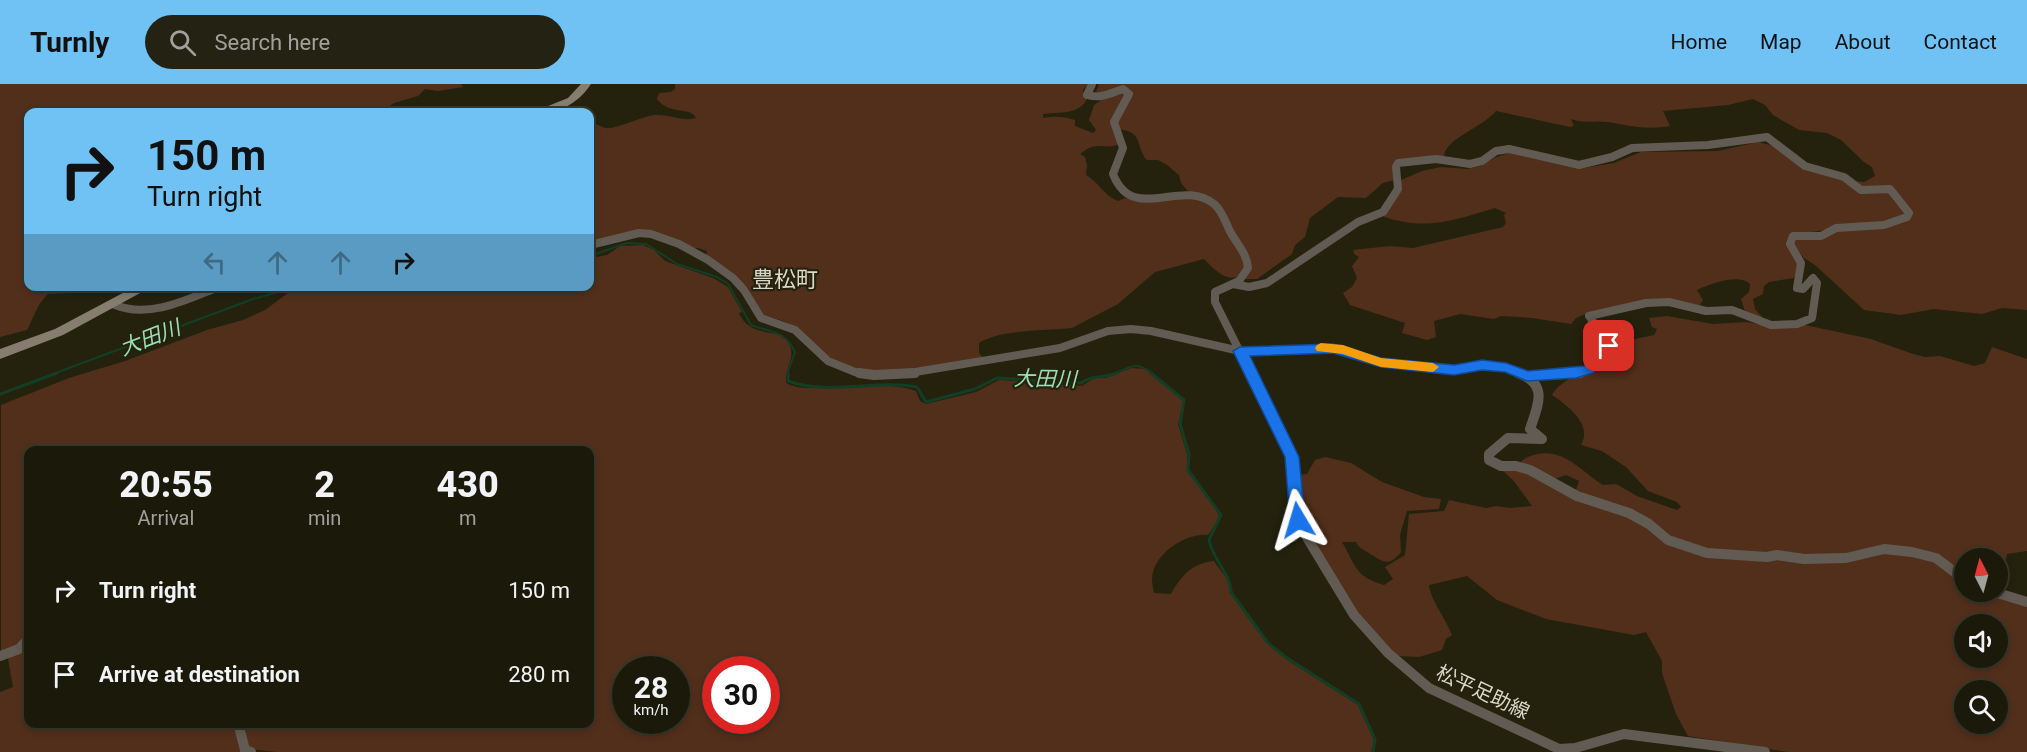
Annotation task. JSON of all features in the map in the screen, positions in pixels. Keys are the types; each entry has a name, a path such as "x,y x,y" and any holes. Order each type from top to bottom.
{"main road":[{"path":"550,108 570,101 580,94 586,84"},
{"path":"0,354 59,332 139,291"}],"street":[{"path":"1092,84 1087,95 1091,98 1124,89 1129,94 1114,122 1123,148 1113,174 1120,193 1137,198 1193,195 1201,196 1213,203 1248,262 1248,268 1239,281 1233,284"},
{"path":"594,245 631,234 649,234 704,256 735,279 760,318 795,330 828,361 855,372 896,375 943,369 1060,348 1119,329 1151,331 1240,351 1333,348 1381,362 1454,370 1482,365 1506,368 1527,376 1576,374 1589,370 1608,354 1609,346 1604,333 1591,323 1589,316 1646,303 1669,302 1706,311 1732,310 1771,326 1805,322 1812,318 1817,283 1815,278 1812,278 1803,289 1797,288 1802,265 1801,258 1790,244 1792,236 1821,236 1839,228 1884,225 1907,217 1909,213 1890,189 1861,190 1844,177 1802,164 1767,137 1708,145 1632,148 1612,157 1573,165 1505,149 1470,164 1436,159 1398,163 1396,167 1398,189 1383,212 1358,222 1267,282 1249,287 1233,284"},
{"name":"松平足助線","path":"1233,284 1215,292 1214,298 1244,355 1292,457 1297,515 1302,531 1354,615 1388,653 1429,688 1559,749 1574,749 1612,735 1624,734 1765,752"},
{"path":"115,305 131,311 145,310 205,291"},
{"path":"1527,376 1538,388 1540,400 1530,429 1542,439 1508,438 1489,454 1489,460 1496,465 1530,470 1577,496 1629,513 1649,524 1668,540 1707,553 1767,557 1777,555 1803,559 1846,558 1884,549 1912,552 1936,558 1954,572"},
{"path":"2008,596 2027,602"},
{"path":"0,656 19,649 24,643"},
{"path":"239,728 245,750 251,752"}],"shaded area":[{"path":"0,84 461,84 463,87 438,91 425,89 418,96 394,103 387,108 24,108 24,291 73,291 48,294 38,306 27,330 0,337"},
{"path":"675,84 1088,84 1083,90 1087,99 1079,108 1068,112 1043,114 1043,118 1059,117 1075,120 1075,126 1093,133 1096,130 1089,120 1094,105 1106,97 1126,93 1111,123 1119,144 1092,147 1080,154 1085,157 1086,175 1118,201 1125,198 1142,201 1191,197 1210,203 1246,263 1242,275 1231,278 1221,274 1204,259 1155,272 1118,304 1072,328 1024,331 988,338 979,343 979,353 983,358 910,371 872,372 854,368 832,359 791,324 761,314 748,288 706,255 707,251 692,249 655,234 594,242 594,123 610,128 655,115 696,118 690,112 668,107 657,99 659,93 671,92 675,89"},
{"path":"1097,84 2027,84 2027,310 2002,308 1982,314 1934,309 1901,315 1864,310 1815,265 1804,258 1794,246 1794,238 1910,218 1895,191 1862,189 1852,181 1864,182 1875,176 1872,167 1841,140 1827,133 1799,130 1773,115 1765,105 1753,99 1728,105 1663,111 1670,126 1654,128 1571,119 1574,126 1570,127 1496,111 1451,144 1444,156 1402,160 1395,180 1383,183 1366,198 1338,197 1310,218 1305,237 1295,245 1292,254 1257,279 1245,279 1249,271 1223,213 1187,190 1181,183 1179,175 1167,165 1158,160 1147,160 1132,133 1117,129 1116,123 1131,93 1100,93 1096,91 1099,85"},
{"path":"1758,142 1778,147 1802,165 1843,178 1859,190 1886,189 1906,214 1889,221 1790,235 1799,264 1794,278 1769,282 1764,286 1763,294 1753,299 1755,309 1763,318 1760,319 1745,311 1741,299 1749,292 1750,284 1739,279 1732,279 1697,290 1703,300 1698,308 1644,302 1585,314 1576,318 1571,324 1532,318 1501,316 1494,319 1460,314 1434,321 1436,337 1427,340 1402,333 1405,323 1350,305 1343,293 1352,287 1357,278 1352,266 1359,257 1354,254 1353,250 1390,246 1413,248 1503,227 1506,223 1504,215 1506,213 1495,208 1441,222 1414,223 1384,217 1401,180 1422,171 1441,167 1467,169 1481,166 1509,153 1578,169 1614,163 1641,152 1718,151"},
{"path":"643,245 654,250 665,261 713,278 728,287 742,312 739,313 742,319 747,324 757,330 782,335 788,341 791,358 786,383 796,387 896,386 916,391 920,401 926,404 976,392 999,380 1082,386 1094,378 1106,378 1131,368 1146,369 1184,401 1178,424 1187,454 1187,470 1215,506 1220,518 1208,535 1199,535 1180,541 1164,554 1154,570 1152,579 1154,593 1171,594 1193,568 1199,564 1214,561 1227,579 1230,593 1267,643 1286,659 1358,705 1373,738 1374,744 1371,752 277,752 249,749 242,728 594,728 594,446 24,446 24,640 17,647 4,652 1,650 1,405 69,378 125,361 207,330 243,320 265,310 288,293 296,291 594,291 594,257 607,255 620,246"},
{"path":"1667,316 1713,324 1747,322 1772,327 1805,325 1871,339 1925,357 1940,356 1974,366 1985,363 1992,347 2027,359 2027,551 2008,554 2008,548 1954,548 1954,568 1918,551 1844,555 1723,553 1675,541 1576,490 1579,481 1566,475 1554,479 1518,465 1524,459 1535,455 1548,453 1557,455 1573,463 1603,485 1616,484 1637,496 1677,510 1681,507 1677,502 1648,491 1626,467 1602,451 1581,445 1584,430 1577,416 1552,395 1563,383 1613,353 1612,344 1654,335 1657,329 1652,327 1649,318"},
{"path":"1325,457 1351,463 1382,482 1424,497 1441,499 1439,509 1407,511 1400,535 1401,552 1388,562 1380,560 1356,542 1342,542 1357,569 1367,578 1384,585 1393,579 1385,567 1405,555 1409,514 1444,511 1449,500 1486,508 1532,506 1513,480 1503,471 1515,469 1630,516 1718,557 1885,553 1935,559 1954,574 1954,602 2008,602 2008,599 2027,605 2027,752 1788,752 1688,736 1676,714 1662,673 1662,661 1646,632 1634,635 1546,619 1497,600 1467,576 1429,585 1432,596 1452,635 1446,639 1442,650 1419,657 1397,656 1355,612 1305,529 1297,475 1307,474 1315,460"},
{"path":"24,645 24,728 237,728 244,752 0,752 0,692 13,687 8,659"}],"waterway":[{"name":"大田川","path":"594,255 627,243 646,244 677,264 717,277 728,284 751,325 777,333 791,345 795,352 787,374"},
{"name":"大田川","path":"53,374 253,299 283,291"},
{"name":"大田川","path":"1113,374 1133,366 1142,367 1153,374"},
{"name":"大田川","path":"0,394 57,373"},
{"name":"大田川","path":"788,373 788,381 820,387 885,385 917,387 926,402 975,389 997,378 1081,383 1117,373"},
{"name":"大田川","path":"1151,373 1184,400 1180,424 1189,454 1188,470 1221,515 1209,540 1228,580 1231,592 1268,643 1287,658 1359,704 1375,739 1373,752"}],"slow traffic":[{"path":"1321,348 1343,350 1374,361 1433,367"}],"district":[{"name":"豊松町","path":"785,279"}],"route":[{"path":"1298,520 1292,457 1244,355 1240,351 1333,348 1374,361 1454,370 1482,365 1515,370 1527,376 1576,374 1589,370 1608,354 1609,346"}]}
